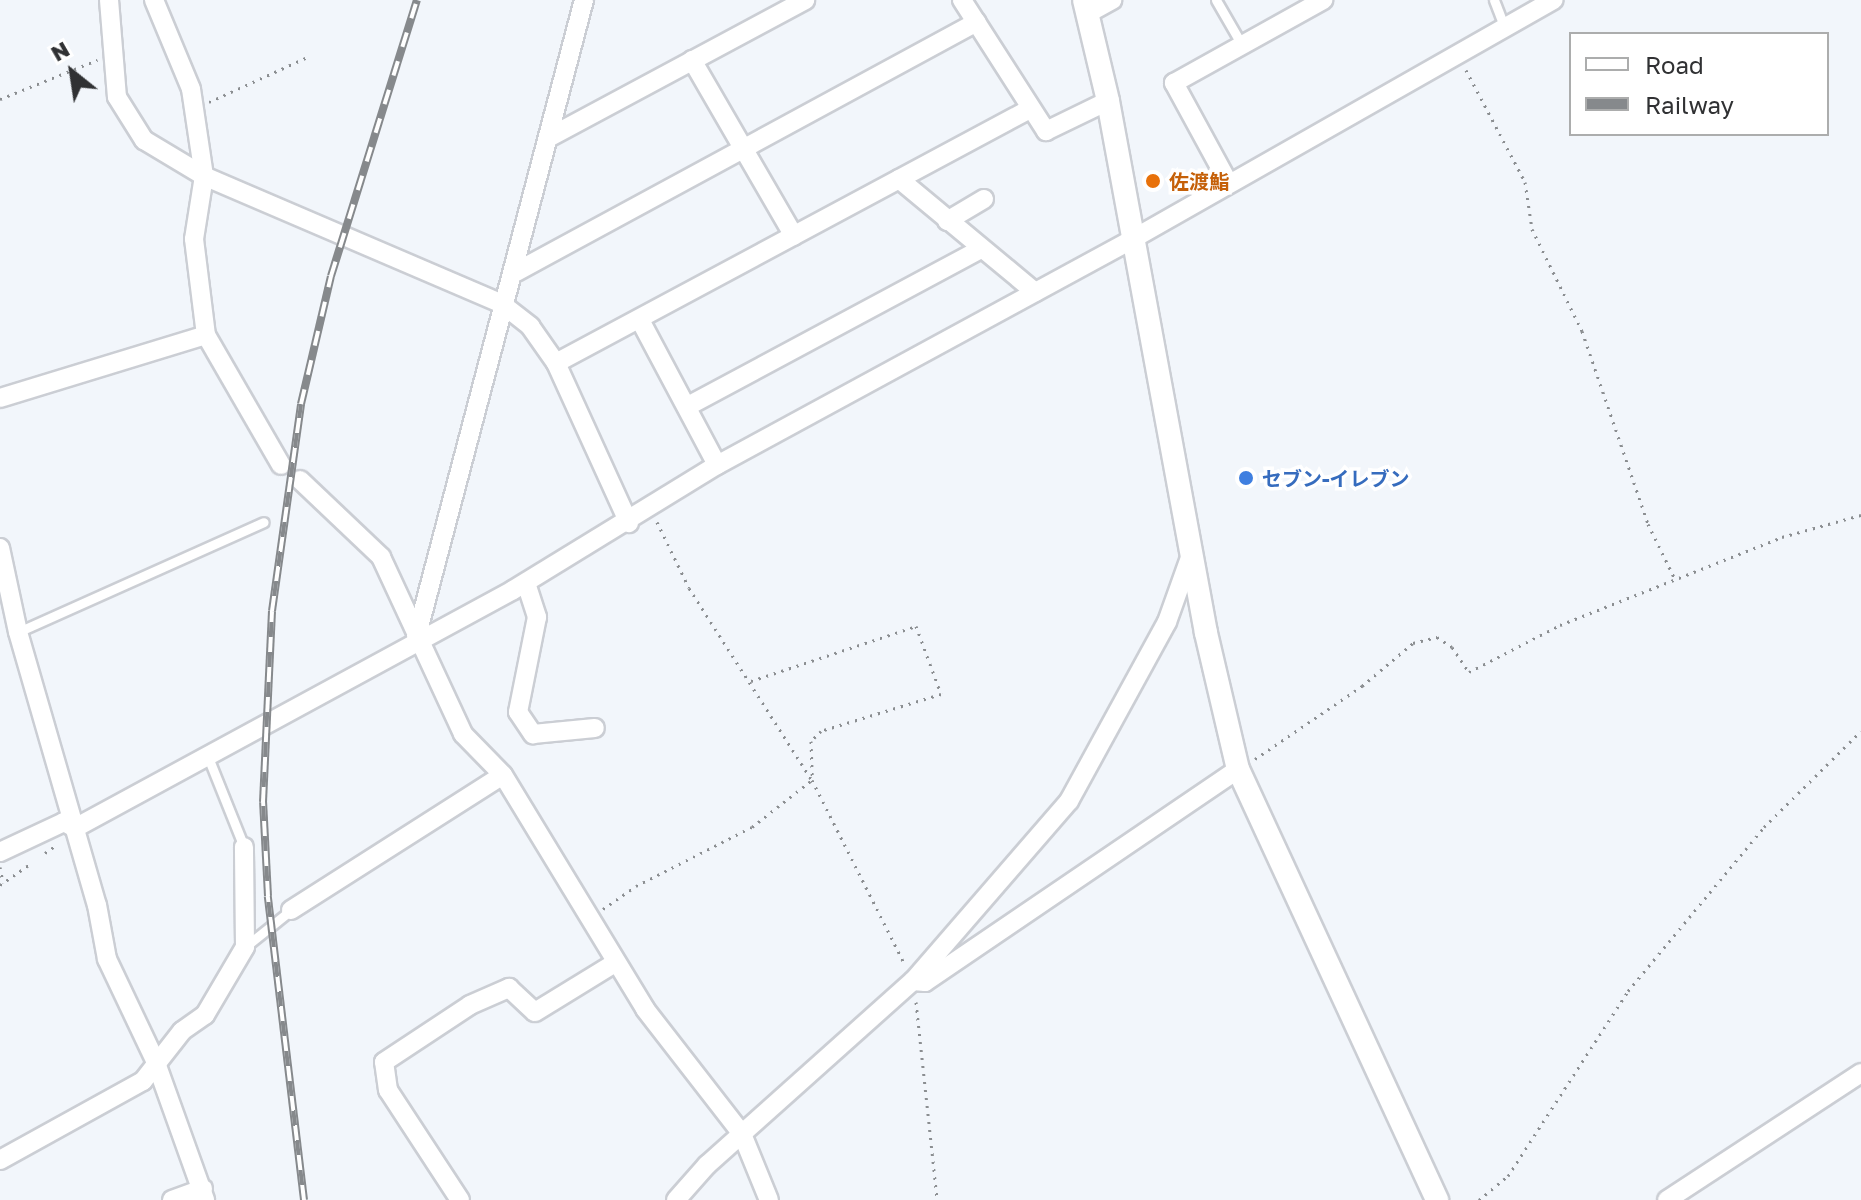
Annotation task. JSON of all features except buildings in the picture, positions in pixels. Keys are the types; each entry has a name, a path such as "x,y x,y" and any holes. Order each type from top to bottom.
{"street":[{"path":"109,0 117,97 137,131 204,176 502,304 530,326 556,363 629,523"},
{"path":"154,0 191,89 204,176 194,239 206,335 281,465"},
{"path":"415,640 502,304 516,272 584,0"},
{"path":"548,138 805,0"},
{"path":"962,0 1028,110 1046,131 1108,101"},
{"path":"1112,0 1086,7 1108,101 1191,555 1238,769 1437,1200"},
{"path":"1228,182 1174,83 1323,0"},
{"path":"75,828 415,640 526,583 629,523 648,504 1131,240 1228,182 1459,56 1554,0"},
{"path":"516,272 977,22"},
{"path":"692,60 794,236"},
{"path":"556,363 1028,110"},
{"path":"899,179 1035,292"},
{"path":"947,221 984,199"},
{"path":"688,406 981,249"},
{"path":"640,320 717,465"},
{"path":"0,398 206,335"},
{"path":"300,480 381,557 406,604 415,640 463,734 503,775 615,963 742,1134 769,1200"},
{"path":"0,548 3,581 75,828 107,959 155,1060 204,1194 172,1200"},
{"path":"676,1200 742,1134 913,981 1069,801 1167,622 1191,555"},
{"path":"526,583 537,617 518,712 533,734 595,728"},
{"path":"913,981 925,982 1238,769"},
{"path":"291,910 503,775"},
{"path":"0,852 64,822 75,828"},
{"path":"0,1160 133,1087 155,1060 205,1015 245,947 244,847"},
{"path":"460,1200 388,1090 384,1062 483,999 509,988 535,1012 615,963"},
{"path":"1667,1200 1861,1073"}],"lane":[{"path":"1216,0 1242,45"},
{"path":"1494,0 1505,29"},
{"path":"18,632 264,522"},
{"path":"208,757 244,847"},
{"path":"245,947 291,910"}],"path":[{"path":"0,99 114,54"},
{"path":"194,109 310,56"},
{"path":"1459,56 1525,182 1532,229 1582,331 1648,524 1675,580"},
{"path":"648,504 689,588 812,780 913,981 937,1200"},
{"path":"1238,769 1362,686 1413,643 1437,637 1452,647 1469,672 1560,625 1782,537 1861,515"},
{"path":"751,681 916,626 941,694 821,731 811,741 812,780"},
{"path":"1479,1200 1508,1176 1628,991 1764,827 1861,731"},
{"path":"589,919 636,886 752,827 812,780"},
{"path":"0,867 2,884 29,865"}],"railway":[{"path":"304,1200 268,896 263,802 272,611 301,404 331,276 417,0"}],"place":[{"name":"佐渡鮨","path":"1153,181"},
{"name":"セブン-イレブン","path":"1246,478"}]}
